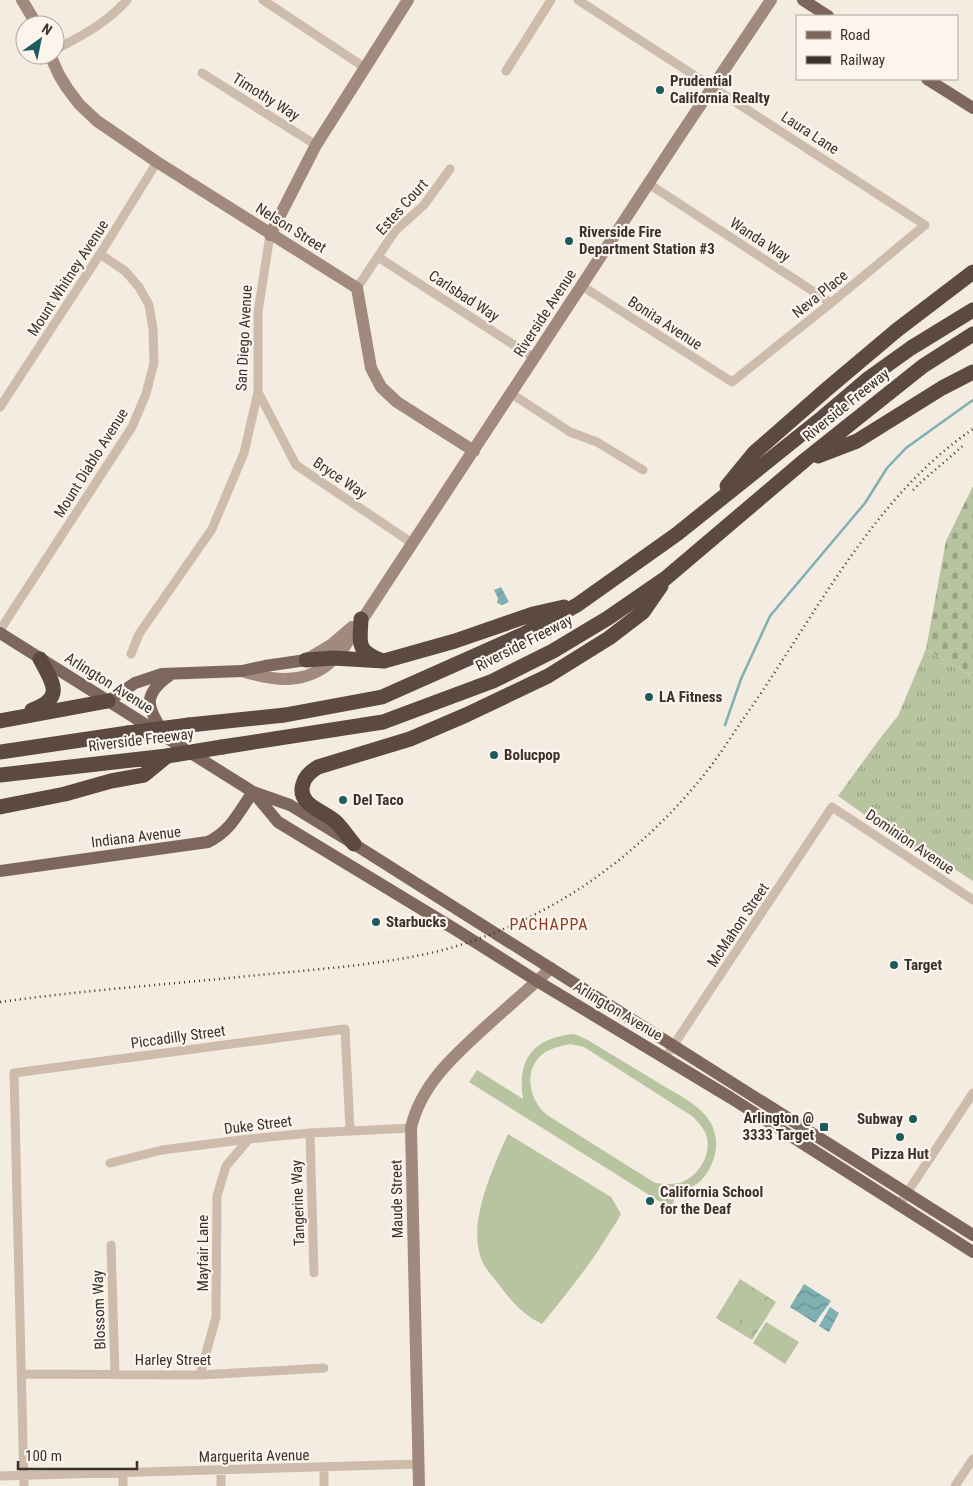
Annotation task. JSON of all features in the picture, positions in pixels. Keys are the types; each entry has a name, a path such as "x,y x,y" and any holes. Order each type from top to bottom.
{"highway":[{"path":"709,509 754,452 897,330 973,272"},
{"name":"Riverside Freeway","path":"0,752 189,725 285,715 382,697 496,647 577,605 677,534 869,378 911,348 973,310"},
{"name":"Riverside Freeway","path":"0,775 167,756 383,722 492,681 569,642 666,578 805,460 923,366 973,334"},
{"path":"805,460 857,441 942,388 973,372"},
{"path":"354,844 336,822 311,806 304,798 302,785 310,772 318,767 410,739 548,676 609,638 643,612 666,578"},
{"path":"306,660 334,658 384,661 464,638 533,614 577,605"},
{"path":"361,619 360,636 362,647 368,655 384,661"},
{"path":"4,720 46,705 50,700 53,693 53,685 40,659"},
{"path":"4,720 108,701"},
{"path":"0,807 144,775 167,756"}],"main road":[{"path":"802,0 826,15"},
{"path":"929,80 973,108"},
{"name":"Arlington Avenue","path":"0,631 40,659 253,792 290,805 354,844 973,1235"},
{"name":"Riverside Avenue","path":"108,701 146,679 162,674 242,671 306,660"},
{"path":"166,738 153,716 149,703 152,692 159,683 172,674"},
{"name":"Arlington Avenue","path":"253,792 278,822 665,1058 973,1252"},
{"name":"Indiana Avenue","path":"0,871 208,842 228,829 253,792"}],"street":[{"path":"22,0 31,15"},
{"path":"65,45 88,33 127,0"},
{"path":"264,0 364,67"},
{"name":"San Diego Avenue","path":"132,654 139,634 212,529 244,453 258,392 258,312 270,234 316,144 408,0"},
{"path":"506,71 551,0"},
{"name":"Laura Lane","path":"578,0 925,225"},
{"name":"Riverside Avenue","path":"242,671 261,677 284,680 299,679 328,665 354,635 361,619 512,394 771,0"},
{"name":"Nelson Street","path":"54,65 59,75 79,104 97,121 157,162 356,288"},
{"name":"Timothy Way","path":"202,73 316,144"},
{"name":"Mount Whitney Avenue","path":"0,407 100,254 157,162"},
{"name":"Estes Court","path":"356,288 395,231 424,205 450,169"},
{"name":"Wanda Way","path":"649,184 831,303"},
{"name":"Neva Place","path":"732,382 925,225"},
{"name":"Mount Diablo Avenue","path":"0,631 132,427 146,394 154,362 153,330 148,305 139,287 125,271 100,254"},
{"name":"Carlsbad Way","path":"378,257 534,358"},
{"name":"Bonita Avenue","path":"582,286 732,382"},
{"path":"356,288 371,368 382,387 397,402 474,451"},
{"name":"Bryce Way","path":"258,392 296,465 412,543"},
{"path":"512,394 570,432 597,442 643,470"},
{"name":"Riverside Avenue","path":"306,660 342,637 361,619"},
{"name":"Dominion Avenue","path":"832,807 973,900"},
{"name":"McMahon Street","path":"665,1058 832,807"},
{"name":"Maude Street","path":"419,1486 411,1128 415,1112 422,1097 448,1061 551,968"},
{"name":"Piccadilly Street","path":"22,1374 14,1073 345,1029 350,1130"},
{"path":"899,1205 973,1093"},
{"name":"Duke Street","path":"110,1163 162,1150 249,1139 350,1130 411,1128"},
{"name":"Tangerine Way","path":"310,1133 314,1273"},
{"name":"Mayfair Lane","path":"200,1375 216,1317 216,1196 226,1166 249,1139"},
{"name":"Blossom Way","path":"111,1245 115,1374"},
{"name":"Harley Street","path":"22,1374 200,1375 324,1368"},
{"path":"22,1374 24,1486"},
{"path":"955,1486 973,1459"},
{"name":"Marguerita Avenue","path":"0,1476 419,1464"},
{"path":"324,1468 324,1486"},
{"path":"221,1470 221,1486"},
{"path":"123,1473 123,1486"}],"green space":[{"path":"973,486 973,677 926,649 946,541"},
{"path":"926,649 973,677 973,881 922,848 918,852 838,796 898,716"},
{"path":"574,1034 586,1039 686,1099 702,1111 710,1121 715,1133 716,1151 709,1170 696,1184 685,1190 671,1193 676,1197 670,1208 469,1082 477,1070 523,1099 523,1073 531,1053 548,1040","holes":["570,1044 584,1047 692,1116 699,1124 705,1132 708,1145 705,1158 693,1175 679,1183 655,1183 547,1115 541,1109 532,1093 530,1084 533,1067 537,1060 547,1051 560,1046"]},
{"path":"508,1134 611,1197 621,1214 590,1262 542,1324 519,1308 509,1297 484,1265 479,1250 477,1234 483,1198"},
{"path":"740,1279 776,1302 752,1340 716,1318"},
{"path":"740,1289 751,1295 736,1320 725,1313"},
{"path":"757,1299 767,1305 752,1330 741,1323"},
{"path":"766,1322 799,1342 785,1364 753,1343"}],"water":[{"path":"501,587 509,602 502,605 497,603 498,598 494,590"},
{"path":"804,1284 831,1301 815,1323 790,1307"},
{"path":"830,1307 839,1313 829,1332 819,1326"}],"waterway":[{"path":"725,725 741,679 770,616 865,503 887,468 906,448 973,400"}],"railway":[{"path":"0,1002 350,966 417,956 461,945 504,929 565,898 630,851 656,828 692,789 723,749 818,604 873,526 903,490 936,458 973,429"},
{"path":"913,490 965,444"}],"place":[{"name":"Prudential California Realty","path":"660,90"},
{"name":"Riverside Fire Department Station #3","path":"569,241"},
{"name":"LA Fitness","path":"649,697"},
{"name":"Bolucpop","path":"494,755"},
{"name":"Del Taco","path":"343,800"},
{"name":"Starbucks","path":"376,922"},
{"name":"Target","path":"894,965"},
{"name":"Subway","path":"913,1119"},
{"name":"Arlington @ 3333 Target","path":"824,1127"},
{"name":"Pizza Hut","path":"900,1137"},
{"name":"California School for the Deaf","path":"650,1201"}],"district":[{"name":"PACHAPPA","path":"549,924"}]}
